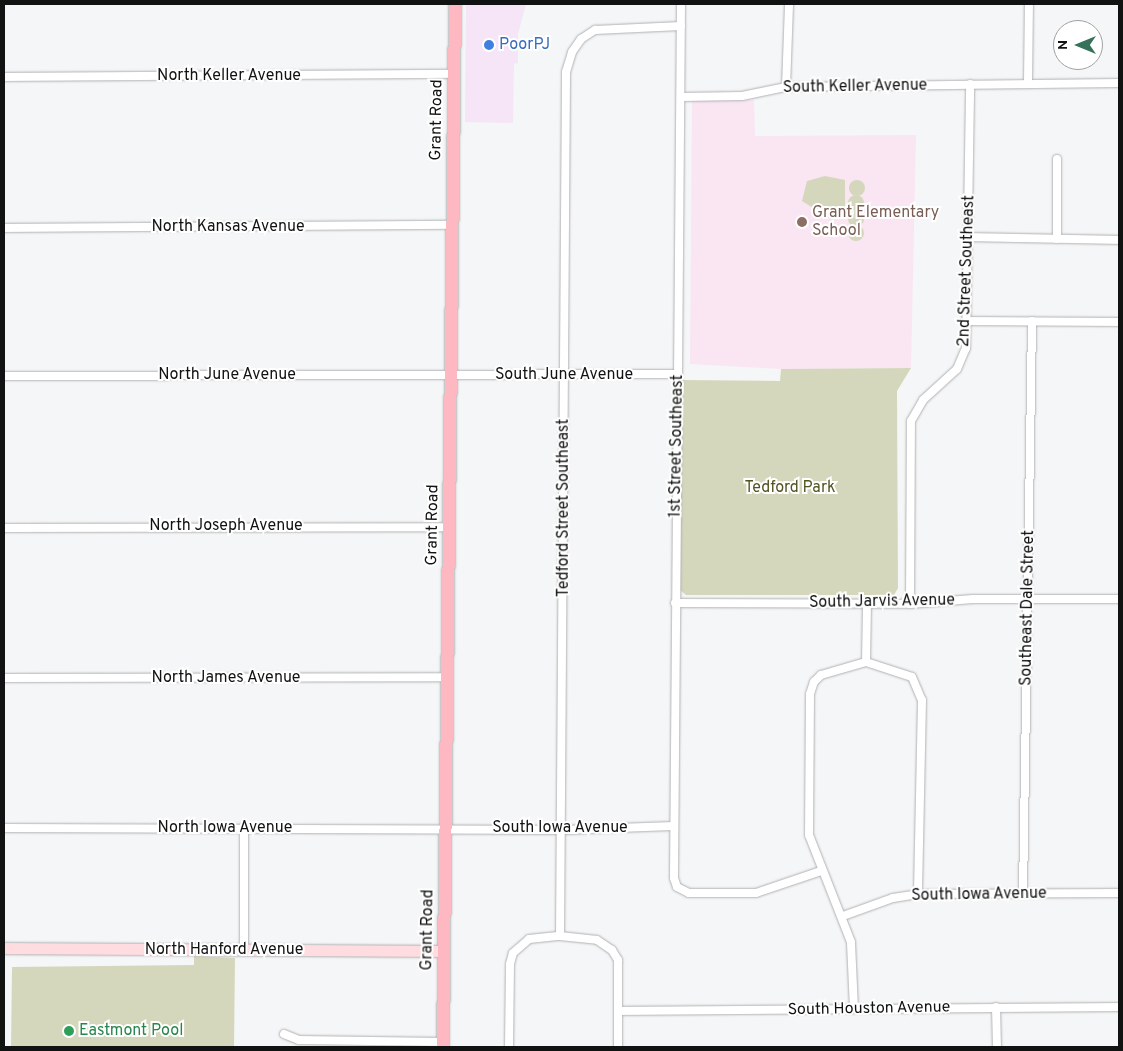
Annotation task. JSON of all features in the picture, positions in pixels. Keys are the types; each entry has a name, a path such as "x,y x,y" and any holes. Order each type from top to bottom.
{"main road":[{"name":"Grant Road","path":"443,1045 455,4"}],"street":[{"name":"1st Street Southeast","path":"681,4 673,870 677,887 689,893 756,893 821,870"},
{"path":"786,87 789,4"},
{"path":"1028,82 1029,4"},
{"name":"Tedford Street Southeast","path":"560,936 563,830 566,72 572,52 581,38 595,30 681,26"},
{"name":"North Keller Avenue","path":"4,77 454,74"},
{"path":"970,84 1028,82 1119,83"},
{"name":"South Keller Avenue","path":"681,97 742,96 786,87 970,84"},
{"name":"2nd Street Southeast","path":"910,604 911,420 923,400 963,360 968,321 970,84"},
{"path":"1057,159 1057,239"},
{"name":"North Kansas Avenue","path":"4,228 452,225"},
{"path":"969,237 1119,240"},
{"path":"968,321 1119,322"},
{"name":"Southeast Dale Street","path":"1023,894 1032,321"},
{"name":"South June Avenue","path":"451,375 678,374"},
{"name":"North June Avenue","path":"4,376 451,375"},
{"name":"North Joseph Avenue","path":"4,528 449,526"},
{"name":"South Jarvis Avenue","path":"675,603 910,604 1028,599 1119,599"},
{"path":"866,662 867,604"},
{"path":"854,1008 854,960 843,916 821,870 807,817 810,694 814,682 821,676 866,662 912,677 922,700 918,894"},
{"name":"North James Avenue","path":"4,678 448,677"},
{"name":"South Iowa Avenue","path":"446,828 563,830 673,826"},
{"name":"North Iowa Avenue","path":"4,828 446,828"},
{"path":"244,828 244,951"},
{"name":"South Iowa Avenue","path":"843,916 893,898 918,894 1119,893"},
{"path":"509,1047 510,964 513,953 529,939 560,936 597,940 612,950 618,960 618,1047"},
{"name":"North Hanford Avenue","path":"4,948 444,951"},
{"path":"996,1007 997,1047"},
{"name":"South Houston Avenue","path":"618,1011 1119,1007"},
{"path":"284,1034 299,1040 443,1045"}],"shaded area":[{"path":"466,4 526,4 518,34 518,63 514,64 513,123 465,122"},
{"name":"Grant Elementary School","path":"754,100 755,136 916,135 911,368 781,369 690,364 692,101"}],"green space":[{"path":"825,176 845,180 845,211 818,211 802,201 807,181"},
{"path":"854,180 860,180 865,185 863,194 854,196 849,191 849,185"},
{"path":"853,195 859,195 864,200 862,209 853,211 848,206 848,200"},
{"path":"853,211 859,211 864,216 862,225 853,227 848,222 848,216"},
{"path":"853,225 859,225 864,230 862,239 853,241 848,236 848,230"},
{"name":"Tedford Park","path":"911,368 897,391 898,588 894,595 686,595 680,590 682,380 780,381 781,369"},
{"path":"194,956 235,958 234,1047 11,1047 12,967 194,965"}],"place":[{"name":"PoorPJ","path":"489,45"},
{"name":"Grant Elementary School","path":"802,222"},
{"name":"Eastmont Pool","path":"69,1031"}]}
